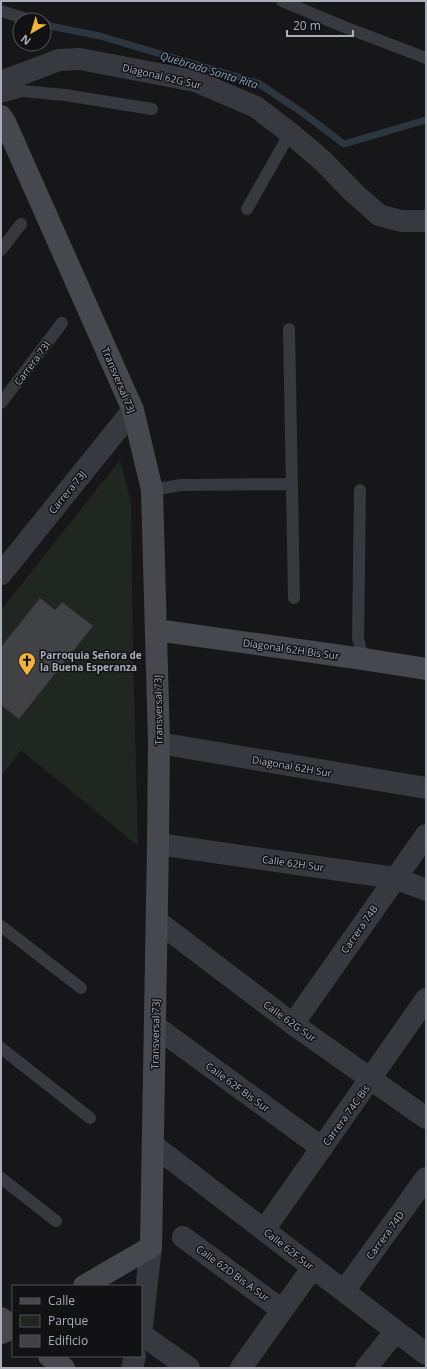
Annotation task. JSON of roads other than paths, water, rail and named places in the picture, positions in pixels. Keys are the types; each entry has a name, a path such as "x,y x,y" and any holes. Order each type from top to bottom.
{"street":[{"name":"Diagonal 62G Sur","path":"1,82 59,60 80,59 195,82 256,107 323,161 353,192 379,215 401,221 426,221"},
{"name":"Transversal 73J","path":"1,116 133,410 152,490 159,743 158,844 151,1247 142,1325"},
{"name":"Carrera 73J","path":"1,574 133,410"},
{"name":"Diagonal 62H Bis Sur","path":"156,630 363,659 426,670"},
{"name":"Diagonal 62H Sur","path":"159,743 426,788"},
{"name":"Carrera 74B","path":"293,1024 426,835"},
{"name":"Calle 62H Sur","path":"158,844 395,878 426,890"},
{"name":"Calle 62G Sur","path":"157,921 293,1024 426,1118"},
{"name":"Carrera 74C Bis","path":"264,1230 426,999"},
{"name":"Calle 62F Bis Sur","path":"155,1026 322,1148"},
{"name":"Calle 62F Sur","path":"152,1145 396,1331 425,1351"},
{"name":"Carrera 74D","path":"344,1291 426,1178"},
{"name":"Calle 62D Bis A Sur","path":"183,1237 282,1310"},
{"path":"86,1285 151,1247"},
{"path":"241,1368 313,1267"},
{"path":"1,1318 12,1327"},
{"path":"1,1333 12,1328"},
{"path":"366,1368 396,1331"},
{"path":"142,1335 189,1368"},
{"path":"50,1357 64,1368"},
{"path":"132,1368 135,1357"}],"lane":[{"path":"282,1 426,58"},
{"path":"1,11 12,14"},
{"path":"1,97 22,91 65,95 152,109"},
{"path":"247,209 290,133"},
{"path":"1,250 21,224"},
{"name":"Carrera 73I","path":"1,403 62,323"},
{"path":"289,329 294,598"},
{"path":"152,490 181,485 292,484"},
{"path":"360,490 358,638 363,659"},
{"path":"1,926 81,988"},
{"path":"1,1048 90,1118"},
{"path":"1,1178 56,1221"}],"waterway":[{"name":"Quebrada Santa Rita","path":"52,26 100,36 258,83 303,113 344,144 426,120"}],"place":[{"name":"Parroquia Señora de la Buena Esperanza","path":"27,676"}]}
